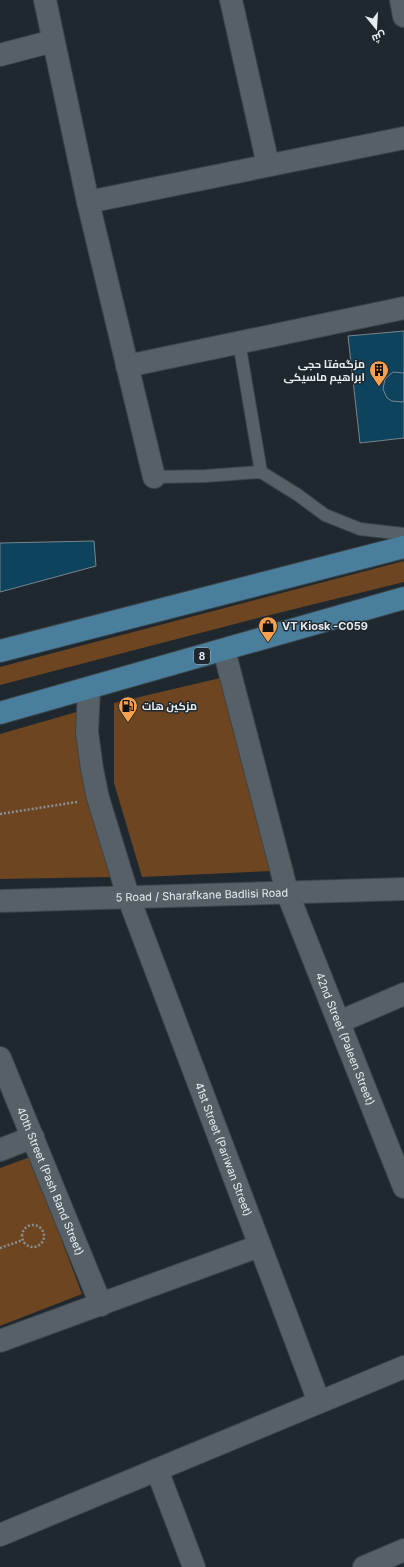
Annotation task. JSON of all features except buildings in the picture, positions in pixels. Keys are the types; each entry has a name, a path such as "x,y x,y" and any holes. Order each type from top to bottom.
{"main road":[{"path":"0,651 404,547"},
{"name":"8","path":"0,713 89,689 404,598"}],"street":[{"path":"45,0 88,202 154,477"},
{"path":"401,0 404,16"},
{"path":"238,1 268,165"},
{"path":"0,56 53,41"},
{"path":"88,202 404,138"},
{"path":"127,366 404,308"},
{"name":"42nd Street (Paleen Street)","path":"224,650 287,892 403,1183"},
{"name":"41st Street (Pariwan Street)","path":"89,689 87,732 98,798 128,896 258,1246 319,1402"},
{"name":"5 Road / Sharafkane Badlisi Road","path":"0,901 404,889"},
{"path":"339,1022 404,994"},
{"name":"40th Street (Pash Band Street)","path":"0,1058 101,1305"},
{"path":"0,1150 33,1137"},
{"path":"0,1341 258,1246"},
{"path":"2,1528 156,1470 404,1367"},
{"path":"156,1470 194,1567"},
{"path":"364,1567 404,1550"}],"lane":[{"path":"239,342 261,472"},
{"path":"154,477 205,476 261,472 298,495 325,515 360,529 404,534"}],"path":[{"path":"0,814 98,798"},
{"path":"35,1225 42,1228 44,1239 40,1245 29,1246 23,1240 23,1231 28,1226 35,1225"},
{"path":"0,1248 23,1240"}],"shaded area":[{"path":"404,561 404,582 0,685 0,667"},
{"path":"233,675 294,870 142,877 114,783 114,703"},
{"path":"80,711 111,877 0,879 0,734"},
{"path":"30,1157 82,1294 0,1326 0,1168"}],"place":[{"name":"مزگه‌فتا حجی ابراهیم ماسیکی","path":"379,387"},
{"name":"VT Kiosk -C059","path":"268,643"},
{"name":"مزكين هات","path":"128,723"}]}
